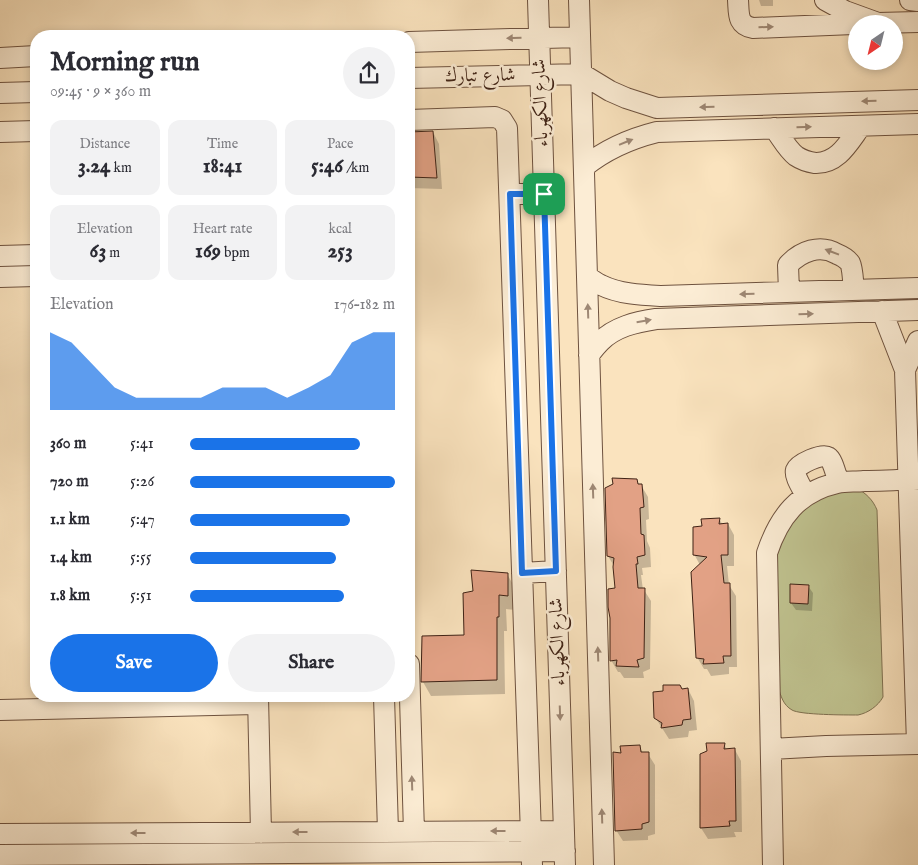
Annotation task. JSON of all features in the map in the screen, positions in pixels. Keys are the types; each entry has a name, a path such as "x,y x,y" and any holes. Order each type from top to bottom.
{"street":[{"name":"شارع الكهرباء","path":"538,0 565,858"},
{"name":"شارع الكهرباء","path":"579,0 604,865"},
{"path":"738,0 740,18 747,27 848,24"},
{"path":"826,0 856,15"},
{"path":"910,0 918,1"},
{"path":"903,22 918,22"},
{"name":"شارع تبارك","path":"415,42 580,36"},
{"path":"0,58 30,56"},
{"name":"شارع تبارك","path":"415,78 582,74"},
{"path":"582,74 626,98 657,108 918,100"},
{"path":"0,93 30,92"},
{"path":"415,120 494,117 502,120 508,133 532,858"},
{"path":"584,167 610,149 656,132 918,124"},
{"path":"774,128 796,155 803,160 819,163 835,158 842,152 861,126"},
{"path":"0,132 30,131"},
{"path":"510,194 544,194"},
{"path":"789,292 788,265 795,257 814,249 834,252 850,264 854,290"},
{"path":"0,256 30,255"},
{"path":"0,278 30,276"},
{"path":"587,276 600,285 620,291 640,295 661,296 918,288"},
{"path":"589,355 601,340 617,329 636,322 656,319 918,310"},
{"path":"771,749 918,744 913,479 905,370 882,311"},
{"path":"905,370 918,342"},
{"path":"806,496 796,475 796,469 799,465 823,455 828,457 838,482"},
{"path":"774,864 767,553 772,536 792,507 806,496 822,488 838,482 913,479"},
{"path":"522,573 556,571"},
{"path":"0,710 122,702"},
{"path":"258,702 261,833"},
{"path":"384,702 388,832"},
{"path":"410,702 414,832"},
{"path":"528,744 561,743"},
{"path":"0,834 564,831"},
{"path":"338,832 338,853"},
{"path":"0,855 338,853 565,858"}],"green space":[{"path":"856,488 869,497 877,510 883,697 872,709 858,715 797,712 784,703 778,687 776,544 779,532 813,499"}],"building":[{"path":"433,131 437,178 415,177 415,132"},
{"path":"612,478 637,479 638,484 642,484 644,507 640,508 641,534 644,535 645,555 637,557 638,564 636,564 638,588 645,588 644,658 637,660 639,667 616,666 617,660 610,661 608,589 615,588 614,558 607,556 605,488 613,484"},
{"path":"720,518 719,524 728,523 728,555 721,555 724,583 730,583 731,656 723,656 724,663 703,664 704,659 696,658 691,572 707,557 693,555 693,527 702,526 701,519"},
{"path":"471,570 508,573 508,596 499,595 497,680 421,682 422,636 464,635 463,593 473,591"},
{"path":"790,584 809,585 808,604 790,603"},
{"path":"663,685 680,685 682,689 688,688 691,719 683,720 682,725 661,728 662,723 654,718 653,692 663,691"},
{"path":"706,743 725,743 724,749 735,748 736,821 729,821 730,826 700,828 700,754 707,751"},
{"path":"640,745 641,752 649,752 649,822 642,824 642,829 615,831 613,752 621,753 620,746"}],"route":[{"path":"510,194 544,194 556,571 522,573 510,194"}]}
